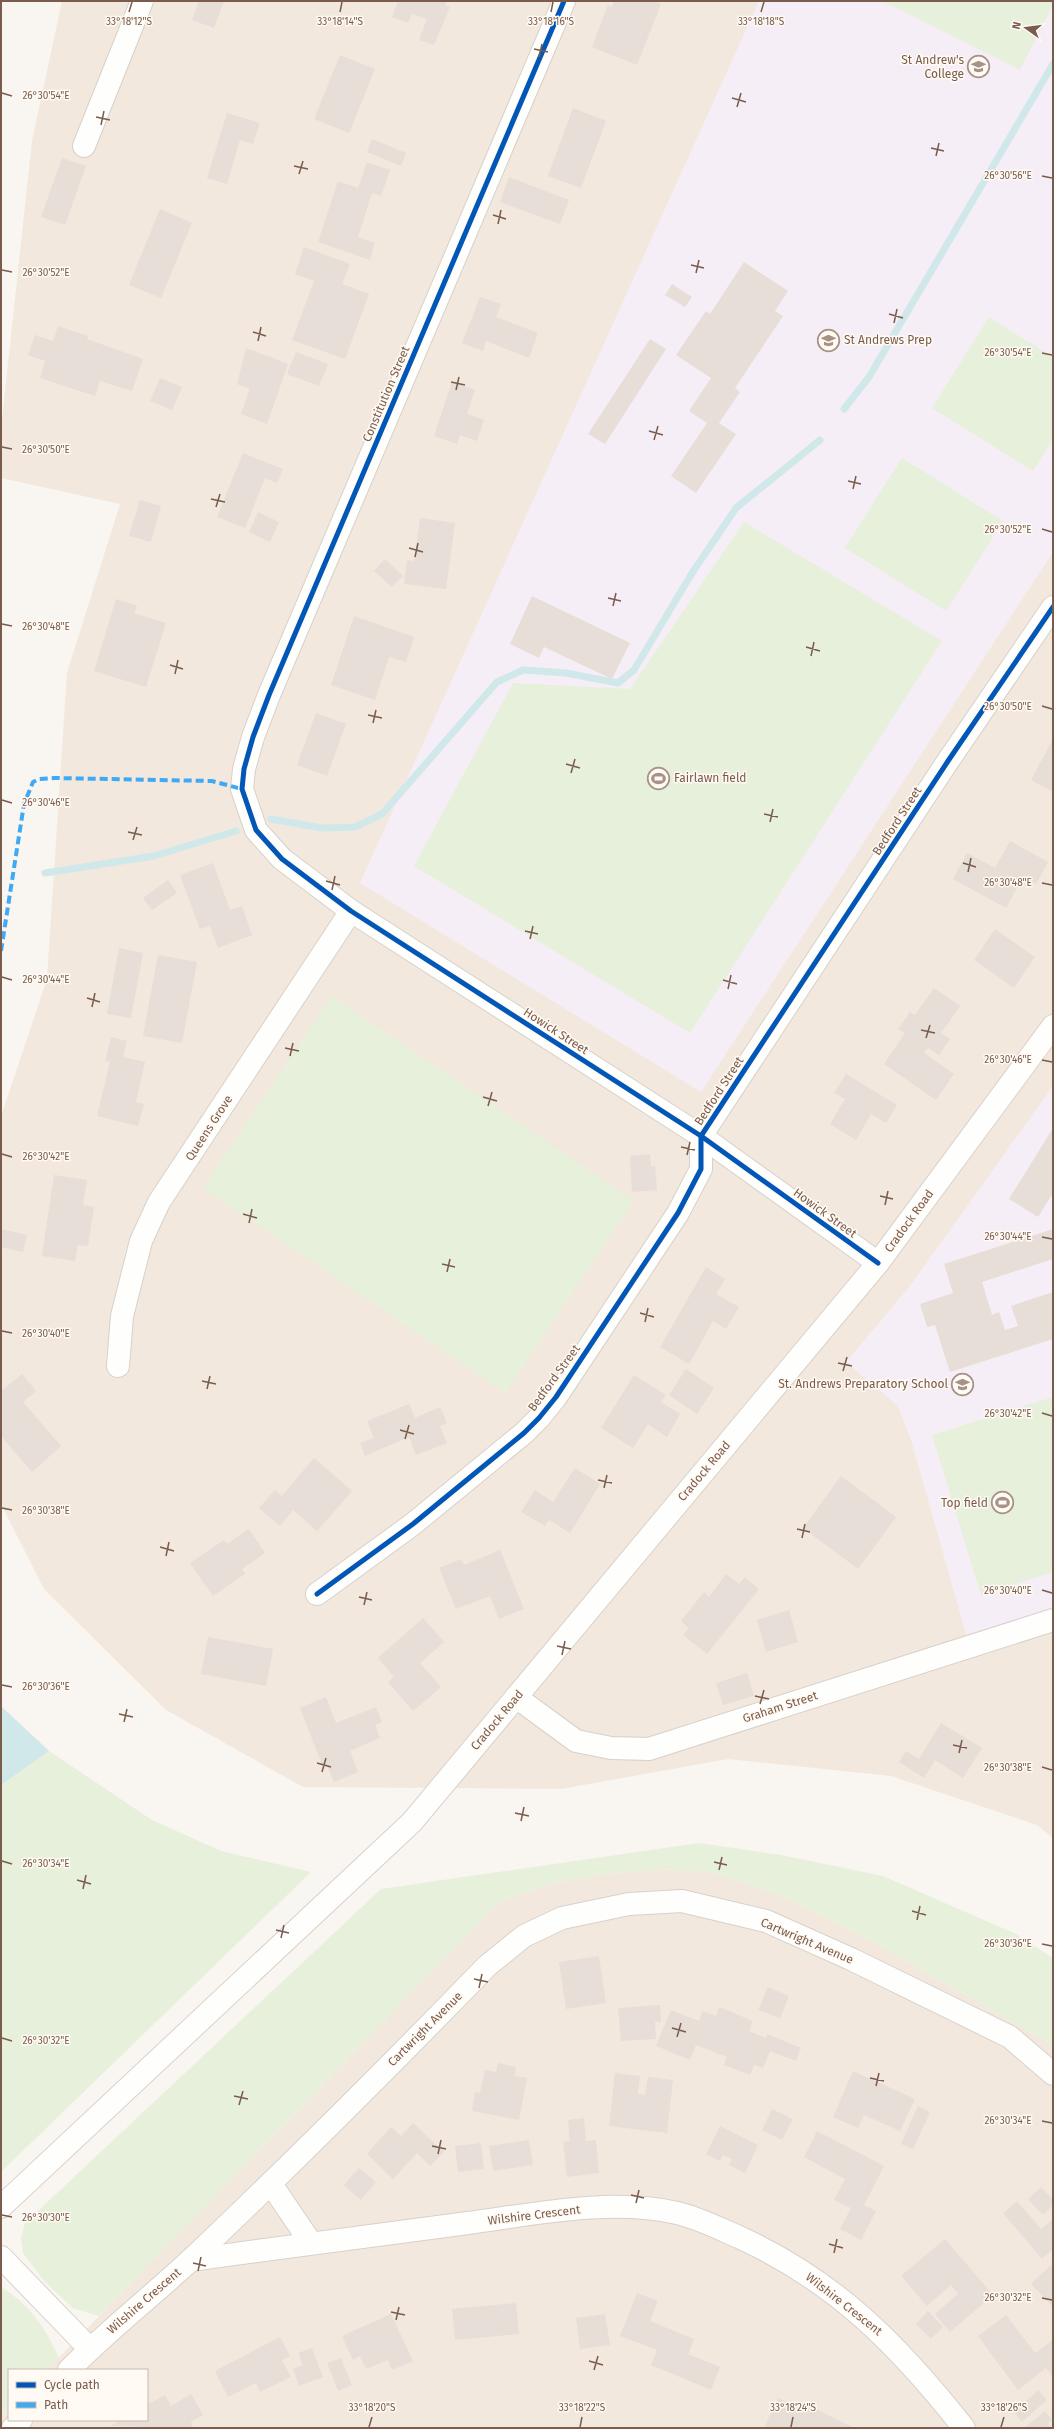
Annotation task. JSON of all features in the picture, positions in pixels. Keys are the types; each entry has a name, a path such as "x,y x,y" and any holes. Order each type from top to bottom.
{"street":[{"path":"84,146 142,1"},
{"name":"Constitution Street","path":"244,799 244,769 253,737 269,694 564,1"},
{"name":"Bedford Street","path":"317,1594 413,1524 524,1433 539,1418 560,1390 678,1213 701,1169 701,1136 944,768 1053,607"},
{"name":"Howick Street","path":"244,799 256,830 282,858 351,911 701,1136 878,1263"},
{"name":"Queens Grove","path":"118,1366 122,1316 141,1241 159,1202 351,911"},
{"name":"Cradock Road","path":"1,2207 412,1822 878,1263 1053,1026"},
{"name":"Graham Street","path":"516,1697 576,1741 611,1748 649,1749 1053,1620"},
{"name":"Cartwright Avenue","path":"191,2260 271,2184 487,1966 524,1936 562,1918 629,1904 682,1901 766,1921 851,1959 1010,2037 1053,2074"},
{"path":"271,2184 311,2243"},
{"name":"Wilshire Crescent","path":"70,2369 90,2349 191,2260 568,2210 638,2206 679,2214 718,2228 778,2256 824,2286 867,2319 899,2350 964,2428"},
{"path":"1,2257 90,2349"}],"shaded area":[{"path":"62,1 1053,1 1053,1838 1037,1825 891,1776 728,1759 561,1789 303,1787 166,1710 44,1589 1,1504 1,1116 47,979 67,673 120,504 1,478 1,429 32,141"},
{"name":"St Andrews Prep","path":"759,1 1053,1 1053,552 701,1092 360,883"},
{"name":"St. Andrews Preparatory School","path":"1053,1086 1053,1612 967,1638 912,1443 898,1406 846,1362 910,1286"},
{"path":"657,1869 711,1872 783,1896 875,1943 1053,2045 1053,2428 1,2428 1,2418 8,2410 8,2421 148,2421 148,2369 48,2369 499,1902 549,1884 604,1874"}],"green space":[{"path":"882,1 1053,1 1053,5 1020,70"},
{"path":"989,317 1053,357 1053,439 1033,471 932,408"},
{"path":"902,458 1003,521 946,611 845,548"},
{"name":"Fairlawn field","path":"744,522 942,641 690,1033 414,866 513,683 630,689"},
{"path":"332,996 634,1201 505,1393 203,1188"},
{"name":"Top field","path":"1053,1397 1053,1572 981,1595 932,1435"},
{"path":"49,1751 152,1820 221,1851 311,1872 1,2172 1,1785"},
{"path":"699,1843 781,1855 883,1876 1016,1934 1053,1958 1053,2045 875,1943 783,1896 711,1872 657,1869 604,1874 549,1884 499,1902 99,2316 73,2308 45,2282 23,2253 21,2238 25,2223 381,1889"},
{"path":"1,2287 20,2301 36,2318 59,2358 48,2369 8,2369 8,2410 1,2417"}],"water":[{"path":"1,1706 49,1751 1,1785"}],"building":[{"path":"199,1 224,1 214,28 192,20"},
{"path":"398,1 447,1 445,6 450,7 434,45 419,40 427,19 412,14 408,23 392,17"},
{"path":"614,1 652,1 661,4 637,65 592,47 608,5 612,7"},
{"path":"340,55 375,69 349,133 314,119"},
{"path":"573,108 606,121 581,188 548,176"},
{"path":"227,113 260,123 253,144 240,140 227,184 207,178"},
{"path":"372,139 406,153 401,166 367,152"},
{"path":"62,158 86,166 65,225 41,217"},
{"path":"367,162 390,170 381,196 372,193 358,237 375,243 370,260 318,242 338,181 358,188"},
{"path":"509,177 569,200 560,224 500,202"},
{"path":"160,209 192,223 161,298 129,285"},
{"path":"304,247 350,264 342,284 369,294 345,359 292,340 314,281 295,274"},
{"path":"744,262 788,291 775,311 783,316 735,388 740,392 719,423 736,434 696,493 671,476 707,423 689,411 711,378 676,355 706,311 710,314"},
{"path":"672,284 692,297 685,307 665,295"},
{"path":"480,297 501,304 496,317 538,333 529,358 486,341 483,351 462,343"},
{"path":"58,326 88,336 87,339 143,359 132,391 100,381 95,396 40,378 45,361 28,355 35,335 53,341"},
{"path":"650,339 666,349 605,444 588,434"},
{"path":"246,348 288,364 267,424 241,414 250,389 237,384"},
{"path":"296,352 328,364 319,386 287,374"},
{"path":"160,378 182,387 172,410 150,401"},
{"path":"452,382 475,390 467,414 484,420 477,441 460,435 457,444 434,436"},
{"path":"243,453 283,469 277,483 265,478 245,528 217,517"},
{"path":"140,500 161,506 151,542 129,536"},
{"path":"258,512 279,522 270,542 249,532"},
{"path":"420,518 455,523 446,589 404,584 407,560 414,561"},
{"path":"385,559 403,576 392,587 374,571"},
{"path":"532,596 630,643 612,679 544,647 539,658 510,644"},
{"path":"116,599 137,606 134,613 166,623 146,687 94,671"},
{"path":"354,616 414,637 406,662 389,657 375,700 331,685"},
{"path":"316,713 346,724 327,776 297,765"},
{"path":"1053,739 1053,792 1031,780"},
{"path":"1010,841 1048,862 1036,884 1023,877 1006,908 953,879 967,853 995,868"},
{"path":"213,863 230,910 242,906 252,935 218,948 210,926 200,929 180,875"},
{"path":"168,880 177,893 152,910 143,898"},
{"path":"995,929 1035,957 1014,988 974,960"},
{"path":"119,948 143,953 131,1018 107,1014"},
{"path":"158,955 197,962 182,1043 143,1036"},
{"path":"934,988 960,1006 941,1033 950,1039 939,1055 928,1048 924,1053 954,1074 936,1100 884,1064 905,1033 898,1029 910,1012 915,1015"},
{"path":"111,1037 127,1041 123,1057 145,1062 136,1102 144,1104 138,1126 97,1116 110,1062 105,1061"},
{"path":"846,1074 897,1105 886,1123 871,1114 856,1140 830,1124 845,1099 834,1093"},
{"path":"1053,1128 1053,1193 1038,1217 1009,1199"},
{"path":"650,1154 651,1166 655,1166 657,1190 632,1192 630,1156"},
{"path":"54,1175 87,1180 83,1205 94,1207 88,1246 78,1245 75,1261 42,1256"},
{"path":"1,1229 27,1235 23,1252 1,1247"},
{"path":"1053,1229 1053,1259 982,1282 992,1315 999,1312 1005,1330 1018,1326 1011,1306 1053,1292 1053,1339 950,1372 935,1325 927,1327 920,1304 953,1293 944,1264"},
{"path":"706,1267 725,1279 716,1294 739,1307 726,1329 713,1321 689,1364 660,1347"},
{"path":"686,1369 714,1388 697,1414 669,1395"},
{"path":"22,1374 36,1391 23,1402 61,1446 32,1472 1,1436 1,1391"},
{"path":"634,1375 666,1395 661,1402 680,1414 667,1437 648,1424 633,1448 601,1428"},
{"path":"409,1404 415,1418 440,1407 447,1423 440,1426 447,1443 416,1455 409,1437 365,1456 360,1443 374,1438 367,1421"},
{"path":"314,1458 352,1491 317,1531 293,1510 280,1526 259,1508 275,1490 282,1496"},
{"path":"575,1468 600,1484 570,1533 549,1520 545,1526 521,1512 535,1490 553,1502"},
{"path":"841,1476 896,1517 858,1569 803,1528"},
{"path":"249,1529 265,1553 242,1569 245,1574 213,1596 190,1563 224,1540 227,1544"},
{"path":"500,1550 524,1609 499,1619 490,1596 456,1609 439,1568 461,1559 464,1565"},
{"path":"726,1574 739,1584 745,1577 759,1589 707,1654 683,1635 689,1628 681,1621 704,1592 709,1597"},
{"path":"789,1610 798,1642 766,1652 757,1620"},
{"path":"423,1618 444,1642 420,1663 441,1687 413,1711 388,1682 394,1677 378,1658"},
{"path":"208,1637 273,1649 266,1686 201,1674"},
{"path":"747,1673 754,1696 723,1705 716,1683"},
{"path":"326,1697 336,1723 376,1707 382,1722 375,1725 380,1738 350,1751 358,1772 334,1782 327,1765 323,1767 300,1708"},
{"path":"941,1723 982,1748 963,1778 935,1760 924,1778 899,1762 906,1751 919,1759"},
{"path":"599,1956 606,2003 566,2009 559,1962"},
{"path":"768,1987 789,1996 780,2018 758,2010"},
{"path":"660,2005 661,2022 655,2022 656,2039 621,2041 618,2008"},
{"path":"719,2007 753,2021 749,2031 766,2038 767,2034 801,2048 796,2061 770,2051 763,2068 754,2065 750,2075 724,2065 727,2057 696,2045 690,2060 656,2046 671,2010 699,2021 703,2011 716,2016"},
{"path":"498,2063 516,2067 515,2076 527,2078 519,2120 472,2111 475,2092 480,2093 485,2070 496,2072"},
{"path":"853,2071 915,2099 900,2131 864,2115 858,2128 833,2117"},
{"path":"615,2073 640,2076 638,2094 645,2095 648,2077 673,2080 667,2133 609,2126"},
{"path":"918,2106 930,2112 913,2149 901,2144"},
{"path":"772,2109 793,2119 782,2140 762,2130"},
{"path":"584,2118 586,2141 596,2140 599,2173 567,2177 563,2142 570,2141 568,2120"},
{"path":"413,2123 444,2152 430,2166 417,2153 393,2179 367,2154 391,2127 401,2136"},
{"path":"720,2126 758,2145 745,2173 729,2165 732,2159 723,2155 720,2161 706,2154"},
{"path":"817,2131 884,2166 864,2205 876,2211 861,2240 840,2229 851,2208 834,2200 845,2179 804,2157"},
{"path":"529,2140 533,2165 493,2171 489,2146"},
{"path":"481,2143 484,2169 458,2172 455,2146"},
{"path":"359,2168 376,2182 361,2200 344,2185"},
{"path":"1041,2187 1053,2200 1053,2205 1043,2215 1028,2199"},
{"path":"1017,2201 1041,2229 1053,2219 1053,2249 1042,2259 1003,2213"},
{"path":"945,2239 993,2295 950,2332 935,2314 958,2294 951,2285 927,2306 901,2276"},
{"path":"1051,2265 1053,2267 1053,2307 1031,2284"},
{"path":"637,2293 658,2301 650,2321 694,2339 688,2354 720,2367 711,2390 651,2365 657,2350 620,2336"},
{"path":"516,2303 519,2334 455,2340 452,2309"},
{"path":"928,2311 943,2327 931,2339 916,2324"},
{"path":"391,2314 413,2361 392,2370 388,2360 366,2369 360,2356 353,2360 342,2336"},
{"path":"605,2314 610,2345 580,2349 576,2318"},
{"path":"1006,2315 1035,2353 1053,2340 1053,2377 1046,2368 1018,2390 978,2336"},
{"path":"280,2337 290,2356 282,2360 291,2377 260,2392 256,2383 228,2397 215,2371"},
{"path":"312,2348 323,2377 299,2386 293,2369 303,2365 298,2353"},
{"path":"341,2358 352,2385 338,2391 327,2363"},
{"path":"1038,2390 1047,2400 1022,2422 1014,2412"},
{"path":"191,2394 203,2415 191,2422 193,2428 110,2426 119,2421 148,2421 148,2404 165,2395 171,2406"},
{"path":"778,2398 807,2412 810,2406 852,2427 764,2428"},
{"path":"1045,2411 1052,2420 1048,2424 1052,2428 1024,2428"}],"waterway":[{"path":"844,409 869,377 1053,64"},
{"path":"271,819 322,828 355,827 382,814 497,682 523,670 566,673 618,683 634,670 692,573 736,508 820,440"},
{"path":"45,873 154,856 236,831"}],"marked path":[{"path":"1,951 24,804 33,782 39,779 54,778 212,781 242,789"}],"cycle path":[{"path":"564,1 269,695 253,737 244,769 242,789 256,830 282,859 351,911 701,1136 878,1263"},
{"path":"317,1594 413,1524 524,1433 539,1418 556,1397 678,1213 701,1169 701,1136 948,761 1053,607"}],"place":[{"name":"St Andrew's College","path":"979,67"},
{"name":"St Andrews Prep","path":"829,340"},
{"name":"Fairlawn field","path":"658,778"},
{"name":"St. Andrews Preparatory School","path":"963,1384"},
{"name":"Top field","path":"1003,1503"}]}
